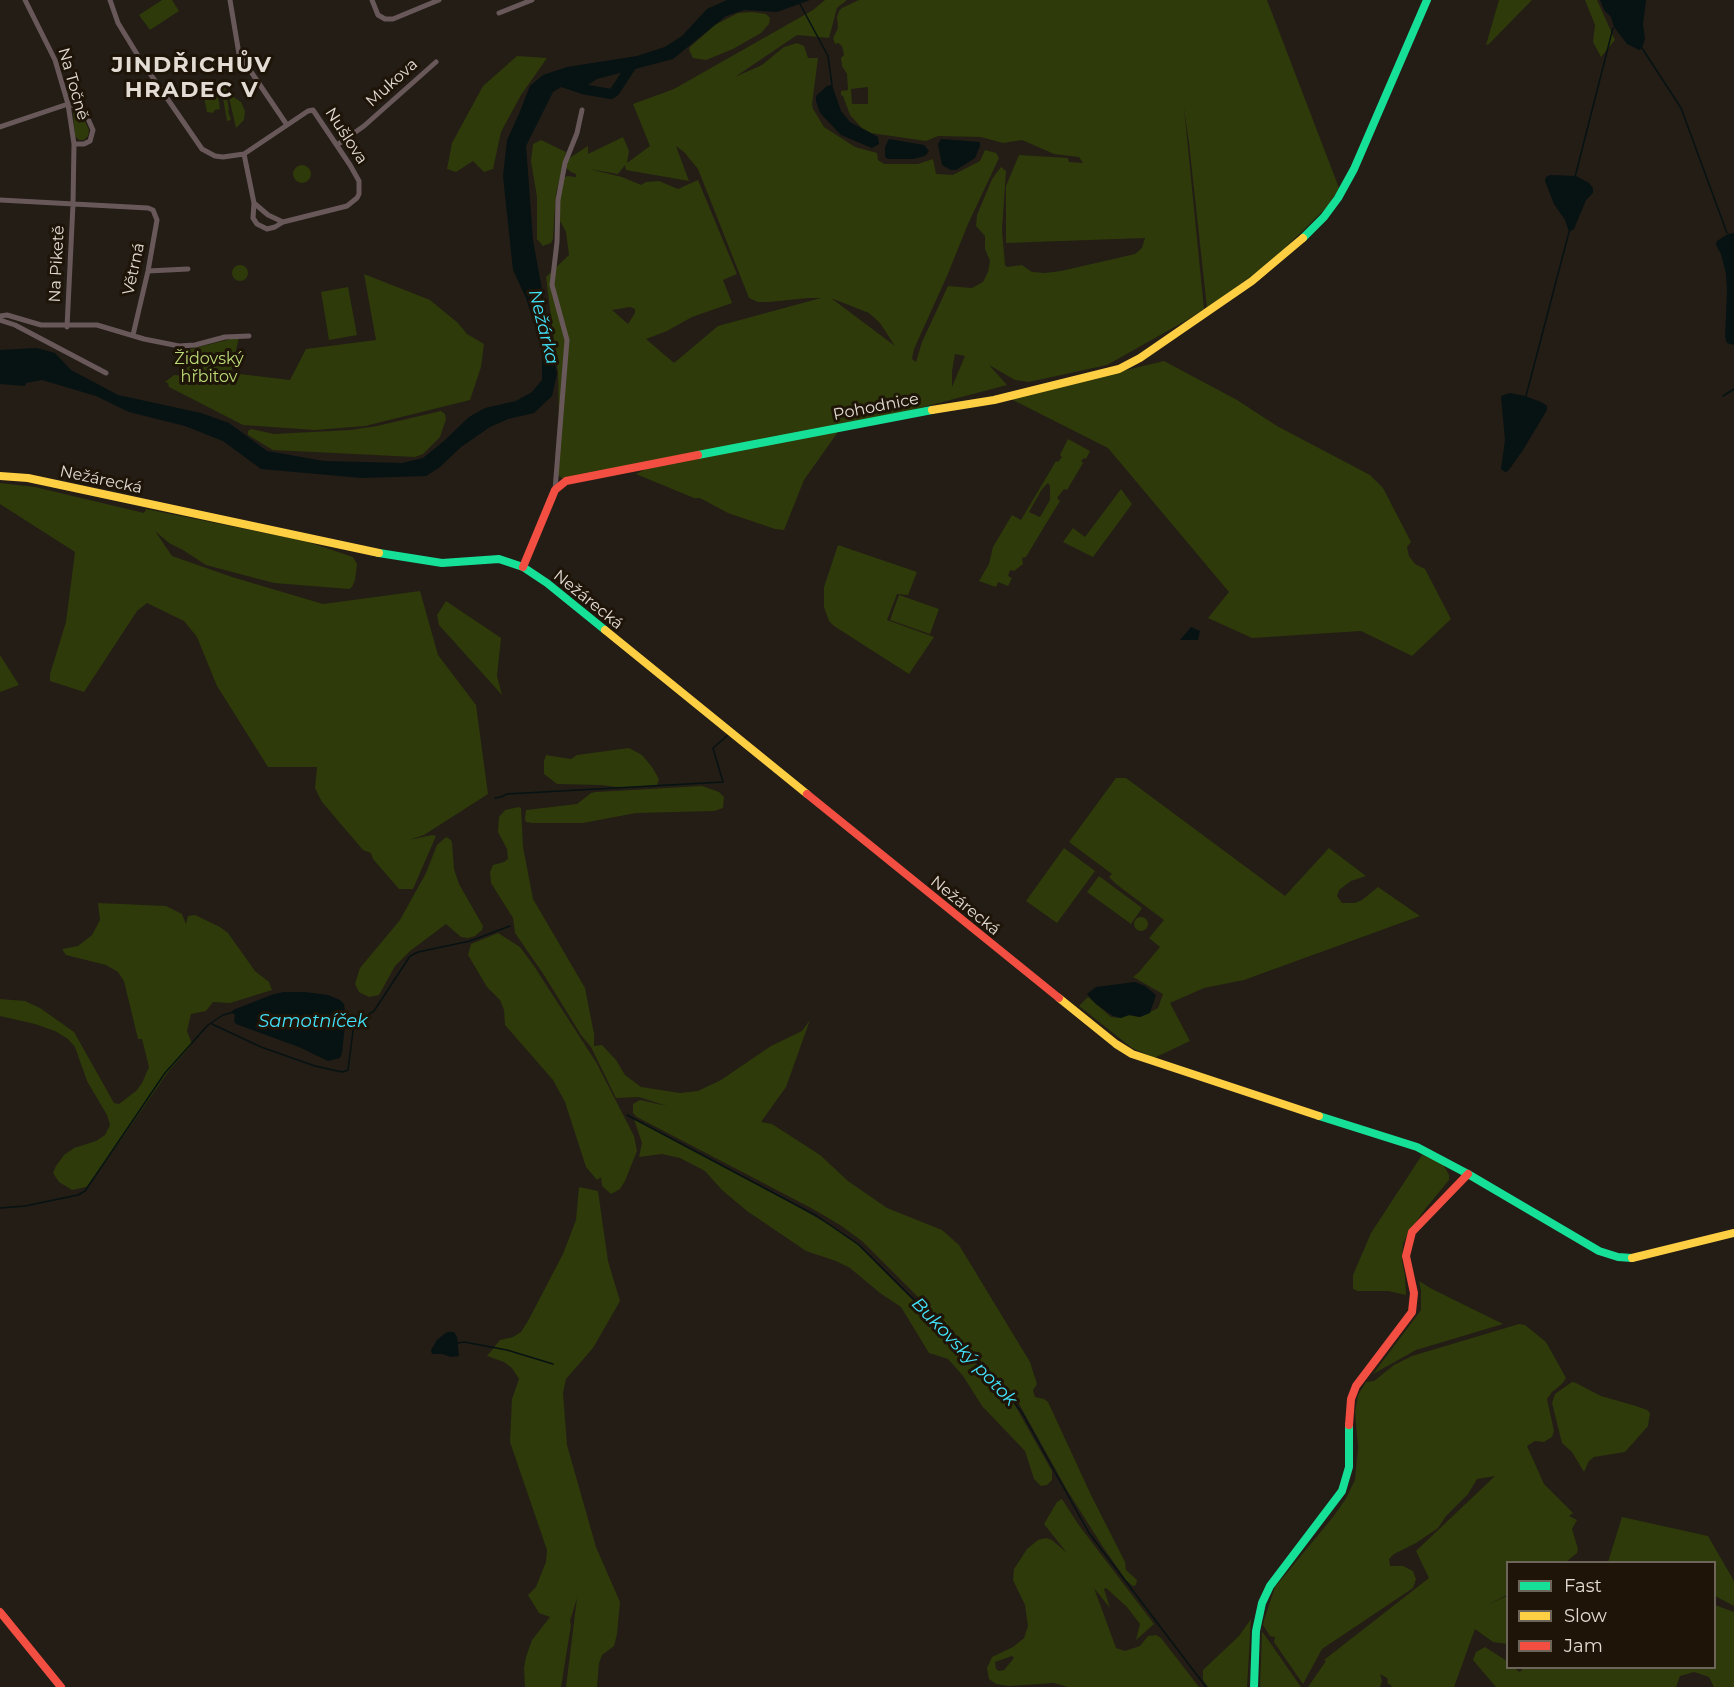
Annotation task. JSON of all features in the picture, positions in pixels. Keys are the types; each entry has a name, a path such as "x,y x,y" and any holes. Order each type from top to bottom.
{"street":[{"name":"Na Točně","path":"25,0 55,60 68,104 74,144"},
{"path":"110,0 118,23 140,59 202,149 215,156 223,157 244,154 287,125 239,54 230,0"},
{"path":"372,0 378,15 385,19 393,19 429,2 439,0"},
{"path":"499,13 532,0"},
{"name":"Pohodnice","path":"555,490 566,481 925,411 994,400 1119,369 1140,358 1252,281 1293,247 1324,217 1338,198 1354,169 1426,0"},
{"name":"Mukova","path":"337,145 364,126 436,62"},
{"path":"0,127 68,104 80,107 85,112 93,130 90,141 84,144 74,144"},
{"name":"Nušlova","path":"284,222 347,206 357,198 360,187 359,181 313,110 287,125"},
{"path":"524,567 555,490 567,340 552,285 557,242 558,200 565,163 577,133 582,110"},
{"name":"Na Piketě","path":"67,327 74,144"},
{"path":"244,154 254,203 253,218 261,226 270,228 284,222"},
{"name":"Na Piketě","path":"0,200 153,210"},
{"path":"254,203 268,215 284,222"},
{"name":"Větrná","path":"134,335 157,220 153,210"},
{"path":"148,271 188,269"},
{"path":"0,318 7,315 40,325 67,327 98,325 144,339 179,346 195,345 225,337 249,336"},
{"path":"0,318 106,373"},
{"name":"Nežárecká","path":"0,476 28,478 395,556 446,563 499,559 524,567 1049,991 1132,1054 1417,1147 1468,1174 1599,1251 1618,1257 1635,1258 1734,1233"},
{"path":"1254,1687 1256,1631 1262,1602 1270,1586 1342,1491 1349,1467 1350,1399 1356,1386 1412,1312 1414,1293 1407,1256 1413,1232 1468,1174"},
{"path":"0,1612 61,1687"}],"green space":[{"path":"162,0 172,0 179,11 150,30 139,15"},
{"path":"825,0 847,0 837,8 829,38 797,35 735,77 762,65 784,47 797,43 804,46 808,58 818,58 812,104 824,127 855,147 877,153 878,160 884,164 918,164 933,159 936,174 953,175 980,161 985,150 996,153 999,158 914,349 912,359 916,362 922,342 948,286 972,288 983,282 988,272 990,261 985,249 985,236 976,226 977,215 992,179 1001,167 1006,171 1002,230 1007,267 1022,265 1032,272 1045,273 1061,271 1135,254 1142,248 1145,238 1006,243 1006,186 1019,155 1068,158 1069,162 1083,163 1079,157 1054,154 1022,140 1003,143 981,137 938,136 926,141 871,133 862,128 850,115 841,95 841,91 848,90 847,74 842,66 841,58 844,55 842,46 835,44 833,38 838,28 839,11 859,0 1267,0 1339,188 1328,206 1284,249 1261,269 1207,308 1184,108 1204,309 1187,320 1107,365 1029,382 1015,380 989,365 1007,385 840,429 804,480 784,530 728,513 700,498 694,498 636,474 654,465 566,481 556,474 559,424 558,372 546,277 569,255 566,232 559,219 560,195 564,178 576,177 576,174 565,167 568,159 588,146 588,154 623,137 629,151 627,163 650,146 633,104 674,89 813,10","holes":["868,87 868,104 852,104 851,89","676,146 698,169 749,298 758,302 821,298 718,326 674,363 646,339 667,331 692,317 732,303 723,280 737,274 698,180 678,189 659,181 646,182 641,185 622,177 589,169 618,174 625,165 626,170 689,181","831,298 869,313 880,323 895,346","630,307 635,309 635,313 628,324 612,310","955,354 965,356 952,387"]},
{"path":"1499,0 1532,0 1486,45"},
{"path":"1585,0 1597,0 1615,40 1601,57 1593,42 1595,25"},
{"path":"738,13 766,14 770,18 769,24 761,33 733,49 706,60 693,58 690,47 715,25"},
{"path":"517,56 547,58 521,95 501,132 493,169 484,172 473,161 456,172 447,169 452,143 483,86"},
{"path":"225,86 231,120 227,121 221,87"},
{"path":"217,89 220,109 213,113 207,112 203,93"},
{"path":"232,96 241,102 245,111 244,120 236,128 229,97"},
{"path":"80,111 89,130 84,140 79,140 75,136 73,112"},
{"path":"541,140 566,152 556,194 553,239 551,243 543,246 537,239 537,197 531,161 533,144"},
{"path":"302,165 308,168 311,174 308,180 302,183 296,180 293,174 296,168"},
{"path":"237,265 243,265 248,273 246,279 237,281 232,276 232,270"},
{"name":"Židovský hřbitov","path":"364,274 430,300 458,323 467,334 484,344 481,367 470,400 365,426 315,430 243,425 169,387 165,382 174,375 187,376 187,350 239,337 231,373 290,380 306,349 376,340"},
{"path":"348,287 357,335 329,340 321,292"},
{"path":"1164,361 1237,400 1277,426 1370,475 1383,488 1411,542 1407,547 1409,556 1415,564 1425,569 1451,619 1412,656 1361,631 1252,638 1208,618 1229,592 1108,448 1009,398"},
{"path":"441,411 445,414 446,419 440,437 423,454 415,457 273,450 248,435 251,429 274,434 350,430"},
{"path":"1068,439 1090,451 1086,459 1081,461 1083,463 1067,490 1064,489 1057,498 1060,501 1026,557 1022,558 1023,564 1014,571 1010,570 1008,576 1012,578 1008,586 998,582 996,587 979,581 989,564 993,547 1012,515 1021,520 1056,461 1058,462 1062,457 1060,455","holes":["1048,483 1050,500 1040,517 1029,512 1042,489"]},
{"path":"0,483 35,487 144,513 146,509 305,541 353,557 357,564 355,580 349,589 274,583 206,565 169,543 155,531 172,556 232,577 323,604 420,591 438,655 476,705 488,794 424,835 409,840 436,836 413,889 399,889 373,859 371,853 363,850 322,802 315,788 317,767 268,767 217,686 197,637 184,621 147,603 137,611 84,692 50,681 50,674 66,622 75,552 0,504"},
{"path":"1121,489 1132,504 1093,557 1063,542 1073,528 1085,537"},
{"path":"838,545 917,572 908,595 897,594 887,620 934,637 909,674 829,621 824,607 824,587"},
{"path":"899,595 939,609 930,634 890,620"},
{"path":"446,601 501,638 497,676 502,695 439,625 437,615"},
{"path":"0,655 19,685 0,692"},
{"path":"629,748 642,755 652,767 659,779 657,785 624,788 557,784 544,774 546,755 571,759 577,755"},
{"path":"1116,778 1126,778 1285,896 1329,848 1366,876 1351,881 1339,890 1337,896 1342,903 1355,903 1362,900 1378,887 1420,916 1244,980 1204,988 1170,1003 1190,1041 1154,1058 1132,1048 1079,1006 1088,997 1111,1017 1119,1018 1129,1015 1140,1017 1158,1008 1163,994 1133,977 1160,947 1149,938 1164,920 1116,884 1109,877 1112,874 1069,842"},
{"path":"702,786 719,792 724,797 723,808 714,811 636,813 583,823 532,823 526,822 525,819 526,810 577,804 591,793 596,792"},
{"path":"521,808 523,847 533,899 585,988 594,1034 594,1046 602,1045 616,1060 625,1075 641,1087 680,1093 698,1091 721,1080 771,1046 802,1031 810,1020 786,1087 761,1122 772,1124 820,1155 848,1181 887,1208 942,1230 959,1245 1030,1362 1037,1384 1033,1390 1035,1397 1048,1402 1125,1562 1126,1570 1137,1580 1136,1585 1133,1586 1126,1580 1103,1547 1067,1490 1018,1402 967,1346 862,1241 813,1209 633,1113 633,1104 640,1100 667,1106 639,1097 616,1098 591,1047 515,933 513,918 491,883 490,872 493,865 508,859 507,849 498,832 499,817 505,810"},
{"path":"446,837 452,843 454,869 459,884 483,926 482,930 475,936 461,937 446,924 410,951 395,966 379,995 369,997 359,992 355,984 360,968 400,920 426,873 437,845"},
{"path":"1064,848 1095,871 1057,923 1026,901"},
{"path":"1099,876 1142,908 1131,924 1087,892"},
{"path":"98,903 166,906 182,914 186,924 188,916 195,915 220,927 228,933 255,971 269,982 272,990 230,1003 213,1002 206,1011 191,1014 187,1031 192,1044 168,1072 93,1180 86,1187 72,1190 59,1182 53,1173 56,1166 64,1155 74,1148 96,1141 105,1135 110,1125 107,1115 87,1081 75,1047 68,1039 55,1031 35,1024 0,1016 0,999 25,1001 40,1008 74,1032 114,1103 119,1104 136,1091 149,1067 142,1039 138,1039 124,981 118,972 106,965 66,955 62,949 78,946 92,935 100,920"},
{"path":"1138,917 1144,917 1148,924 1144,931 1138,931 1134,927 1134,921"},
{"path":"498,933 520,947 534,966 596,1062 634,1136 637,1151 625,1181 620,1189 611,1194 602,1186 601,1177 597,1180 586,1167 565,1102 553,1080 505,1025 504,1010 500,1000 487,987 468,955 471,944"},
{"path":"634,1119 802,1209 857,1244 1012,1400 1052,1471 1052,1480 1047,1485 1041,1486 1034,1479 1025,1451 982,1406 963,1376 948,1359 929,1353 901,1307 850,1268 806,1251 747,1211 722,1190 705,1171 680,1158 662,1154 639,1157 642,1143"},
{"path":"1422,1155 1444,1166 1449,1180 1408,1233 1403,1244 1402,1260 1406,1295 1388,1291 1353,1289 1353,1275 1371,1233"},
{"path":"579,1187 598,1191 608,1261 620,1301 593,1348 566,1379 563,1393 567,1445 596,1547 620,1602 617,1634 614,1646 602,1655 597,1687 566,1687 577,1598 570,1621 561,1687 525,1687 524,1668 532,1640 550,1617 539,1613 528,1595 536,1587 546,1562 547,1550 510,1442 512,1399 519,1379 512,1368 504,1362 487,1356 500,1340 513,1337 521,1332 528,1321 563,1254 576,1220"},
{"path":"1419,1281 1503,1324 1416,1350 1373,1374 1421,1310"},
{"path":"1519,1324 1525,1325 1546,1342 1566,1378 1547,1399 1554,1431 1552,1437 1544,1442 1535,1441 1527,1446 1544,1484 1573,1513 1569,1516 1577,1520 1572,1529 1577,1553 1567,1561 1506,1561 1506,1596 1487,1605 1506,1596 1506,1644 1493,1642 1475,1629 1454,1687 1390,1687 1392,1686 1387,1683 1387,1678 1380,1674 1382,1681 1380,1687 1308,1687 1326,1661 1324,1660 1429,1578 1416,1551 1495,1476 1477,1479 1468,1494 1446,1516 1438,1528 1389,1559 1390,1566 1403,1566 1413,1571 1416,1579 1413,1588 1322,1649 1303,1684 1274,1642 1275,1637 1270,1636 1263,1625 1264,1620 1275,1587 1333,1517 1355,1480 1358,1447 1355,1412 1358,1395 1366,1382 1374,1381 1394,1365 1412,1356"},
{"path":"1572,1382 1601,1396 1636,1406 1650,1413 1648,1426 1625,1452 1594,1457 1589,1461 1584,1472 1572,1452 1562,1443 1552,1403 1555,1394"},
{"path":"1062,1499 1078,1524 1154,1624 1136,1640 1140,1624 1127,1607 1106,1588 1104,1589 1110,1608 1094,1588 1116,1648 1125,1651 1140,1646 1148,1636 1156,1635 1161,1638 1199,1687 1068,1687 1054,1683 1009,1686 996,1684 989,1679 987,1668 992,1657 1013,1647 1024,1638 1028,1626 1025,1605 1013,1580 1014,1569 1027,1549 1038,1540 1046,1538 1052,1540 1067,1553 1044,1524 1057,1502","holes":["1012,1656 1014,1658 1004,1670 996,1669 995,1662"]},
{"path":"1622,1517 1708,1536 1734,1581 1734,1606 1716,1597 1716,1561 1608,1561"},
{"path":"1716,1605 1734,1612 1734,1687 1714,1687 1709,1677 1694,1672 1680,1676 1676,1687 1496,1687 1473,1660 1476,1652 1485,1647 1506,1660 1506,1669 1516,1669 1520,1672 1522,1669 1716,1669"},
{"path":"1251,1619 1247,1687 1208,1687 1203,1680 1203,1670 1239,1636"},
{"path":"1262,1632 1264,1634 1301,1687 1260,1687"}],"water":[{"name":"Nežárka","path":"727,0 810,0 777,12 745,10 726,16 673,59 597,79 577,92 561,87 553,92 526,146 533,240 557,374 552,396 534,413 508,419 490,427 426,476 362,478 261,469 223,441 185,426 129,412 96,396 42,380 26,383 25,386 0,384 0,350 37,348 55,353 71,370 118,395 201,413 229,423 267,451 324,461 402,463 423,458 469,417 485,408 516,401 532,392 542,380 542,348 526,298 513,270 503,176 507,140 530,86 543,75 567,67 637,56 665,47 682,36 707,9"},
{"path":"1600,0 1646,0 1643,24 1645,39 1642,48 1639,50 1627,44 1614,27 1611,17 1604,10"},
{"path":"832,85 841,111 850,122 878,137 879,144 872,148 841,135 820,113 816,96 827,86"},
{"path":"889,139 924,145 929,151 925,156 913,159 888,159 885,157 885,147"},
{"path":"941,139 980,142 980,146 975,158 956,170 951,170 942,165 938,144"},
{"path":"1550,175 1576,176 1593,188 1593,193 1586,200 1574,229 1569,232 1545,181"},
{"path":"1734,233 1734,345 1727,343 1725,337 1726,274 1716,245 1717,241"},
{"path":"1510,393 1541,402 1547,406 1547,410 1523,450 1505,472 1501,469 1505,440 1501,396"},
{"path":"1191,627 1200,631 1198,640 1180,640"},
{"path":"1135,982 1145,986 1156,995 1150,1013 1140,1017 1113,1016 1096,1004 1087,994 1096,987"},
{"name":"Samotníček","path":"284,992 328,995 344,1004 346,1016 340,1058 328,1061 299,1047 236,1024 234,1021 233,1010"},
{"path":"447,1332 454,1332 457,1337 459,1356 432,1354 431,1350 437,1340"}],"waterway":[{"path":"800,4 828,56 832,85"},
{"path":"1575,177 1613,28"},
{"path":"1642,48 1681,108 1727,233"},
{"path":"570,84 582,89 611,94 634,62"},
{"path":"1526,396 1569,232"},
{"path":"1723,396 1734,389"},
{"path":"495,798 507,794 723,782 713,748 728,735"},
{"path":"343,1022 354,1023 374,1011 410,956 418,952 470,941 510,926"},
{"path":"0,1208 25,1206 78,1195 85,1191 165,1073 208,1025 223,1015 234,1012"},
{"path":"212,1024 261,1047 315,1066 342,1072 348,1070 354,1023"},
{"name":"Bukovský potok","path":"627,1115 817,1216 859,1245 999,1384 1021,1411 1089,1533 1206,1687"},
{"path":"458,1343 464,1342 507,1350 553,1364"}],"traffic: fast":[{"path":"1303,238 1324,217 1338,198 1354,169 1427,0"},
{"path":"698,455 932,410"},
{"path":"379,553 442,563 499,559 523,567 547,583 605,630"},
{"path":"1319,1116 1417,1147 1468,1174 1599,1251 1618,1257 1632,1258"},
{"path":"1254,1687 1256,1631 1262,1603 1270,1586 1342,1491 1349,1467 1349,1425"}],"traffic: slow":[{"path":"932,410 994,400 1119,369 1140,358 1252,281 1303,238"},
{"path":"0,476 28,478 379,553"},
{"path":"605,630 807,794"},
{"path":"1059,998 1116,1044 1132,1054 1319,1116"},
{"path":"1632,1258 1734,1233"}],"traffic: jam":[{"path":"523,567 555,490 566,481 698,455"},
{"path":"807,794 1059,998"},
{"path":"1349,1425 1351,1399 1356,1386 1412,1312 1414,1293 1406,1256 1412,1232 1468,1174"},
{"path":"0,1612 61,1687"}],"district":[{"name":"JINDŘICHŮV HRADEC V","path":"192,78"}]}
